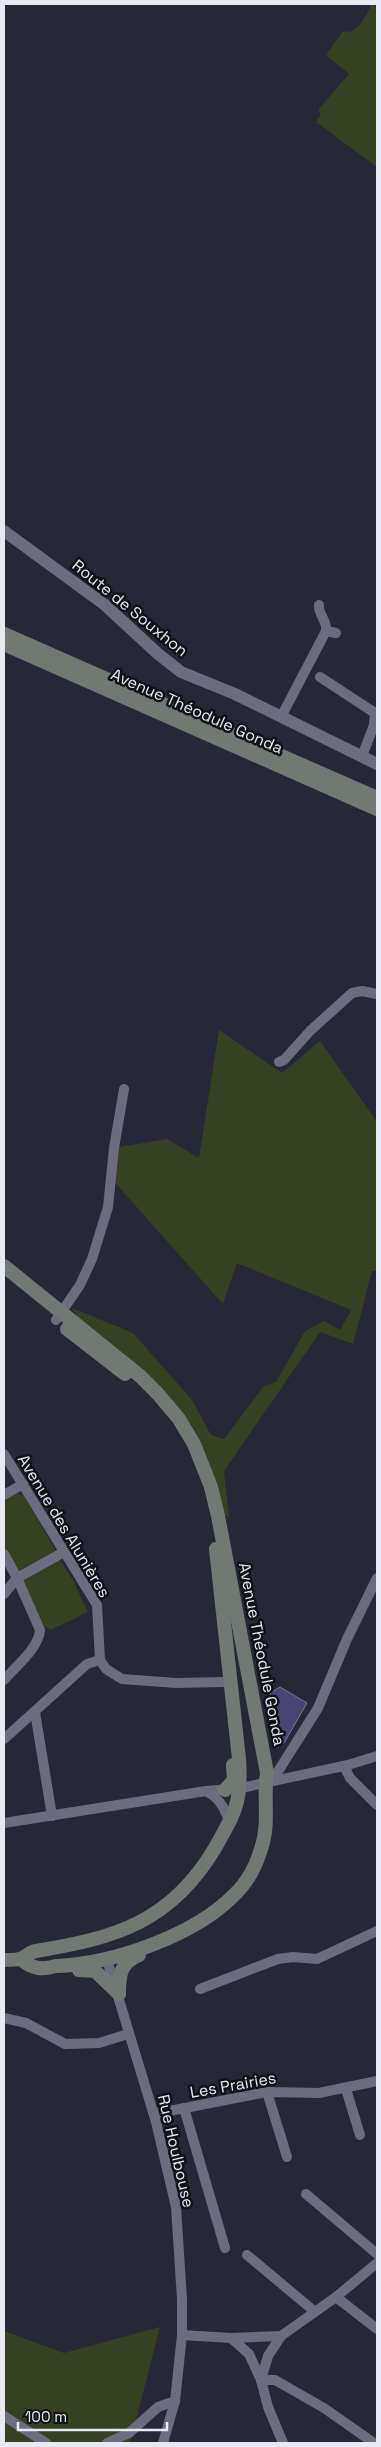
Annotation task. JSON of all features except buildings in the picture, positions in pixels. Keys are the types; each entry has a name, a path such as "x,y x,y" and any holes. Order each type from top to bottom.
{"main road":[{"name":"Avenue Théodule Gonda","path":"4,634 377,798"},
{"name":"Avenue Théodule Gonda","path":"4,644 377,809"},
{"name":"Avenue Théodule Gonda","path":"4,1266 58,1316 154,1398 188,1447 204,1486 212,1515 232,1682 241,1788 237,1807 205,1863 192,1881 165,1907 128,1928 87,1943 30,1953 21,1959 4,1960"},
{"name":"Avenue Théodule Gonda","path":"4,1278 140,1376 179,1419 194,1444 211,1487 218,1516 270,1781 262,1847 253,1869 235,1894 221,1906 179,1931 107,1960 56,1966 48,1969 30,1966 21,1959"},
{"name":"Avenue Théodule Gonda","path":"217,1558 215,1565 234,1780 225,1790"},
{"path":"107,1960 109,1946 122,1938 128,1928"},
{"path":"119,1994 119,1974 125,1963 171,1942 179,1931"},
{"path":"87,1943 107,1960"},
{"path":"48,1969 95,1971 119,1994"}],"street":[{"name":"Route de Souxhon","path":"4,531 105,605 157,654 181,672 281,716 377,764"},
{"path":"281,716 331,632 319,611 319,605"},
{"path":"320,677 375,713 374,725 362,756"},
{"path":"279,1062 284,1060 310,1031 352,993 362,991 377,994"},
{"path":"58,1316 80,1285 92,1259 108,1207 114,1148 124,1089"},
{"name":"Avenue des Alunières","path":"4,1454 97,1605 100,1660"},
{"path":"4,1495 23,1484"},
{"path":"4,1594 17,1578 64,1552"},
{"path":"4,1554 39,1624 39,1636 4,1680"},
{"path":"270,1781 318,1708 347,1638 377,1578"},
{"path":"6,1734 35,1712 87,1664 100,1660 106,1669 122,1679 176,1683 226,1682"},
{"path":"35,1712 52,1816"},
{"path":"4,1824 206,1791 241,1788 344,1766 377,1756"},
{"path":"265,1758 272,1764 284,1762"},
{"path":"344,1766 350,1778 377,1805"},
{"path":"206,1791 216,1797 224,1807 229,1821"},
{"path":"200,1989 278,1959 293,1957 317,1959 377,1931"},
{"name":"Rue Houlbouse","path":"107,1960 119,1994 128,2034 154,2114 176,2207 182,2299 182,2335 175,2401 163,2443"},
{"path":"4,2018 26,2023 65,2044 99,2043 128,2034"},
{"name":"Les Prairies","path":"154,2114 267,2092 319,2093 377,2081"},
{"path":"346,2088 360,2135"},
{"path":"267,2092 286,2157"},
{"name":"Rue Houlbouse","path":"184,2108 225,2248"},
{"path":"306,2194 377,2254"},
{"path":"247,2255 314,2311"},
{"path":"261,2380 268,2356 281,2336 336,2297 377,2264"},
{"path":"336,2297 377,2329"},
{"path":"182,2335 231,2338 281,2336"},
{"path":"231,2338 249,2354 261,2380 268,2407 283,2443"},
{"path":"261,2380 275,2380 324,2408 374,2443"},
{"path":"107,2443 129,2433 158,2406 175,2401"},
{"path":"4,2416 46,2443"}],"green space":[{"path":"371,4 377,8 377,167 316,122 321,114 318,110 349,74 326,55 343,31 350,32 360,24"},
{"path":"219,1030 282,1073 320,1041 377,1122 377,1271 372,1271 353,1344 320,1332 224,1471 229,1518 222,1513 210,1466 190,1424 81,1323 72,1308 133,1333 192,1400 211,1435 224,1439 264,1386 276,1382 305,1331 324,1321 340,1330 351,1310 237,1263 223,1304 111,1178 114,1148 167,1139 199,1158"},
{"path":"17,1493 24,1496 55,1549 55,1551 18,1571 4,1549 4,1501"},
{"path":"59,1559 73,1580 88,1612 51,1630 42,1625 23,1583 24,1578"},
{"path":"160,2327 130,2443 4,2443 4,2331 64,2353"}],"shaded area":[{"path":"280,1687 307,1703 284,1743 280,1741 277,1710 272,1709 270,1693"}]}
